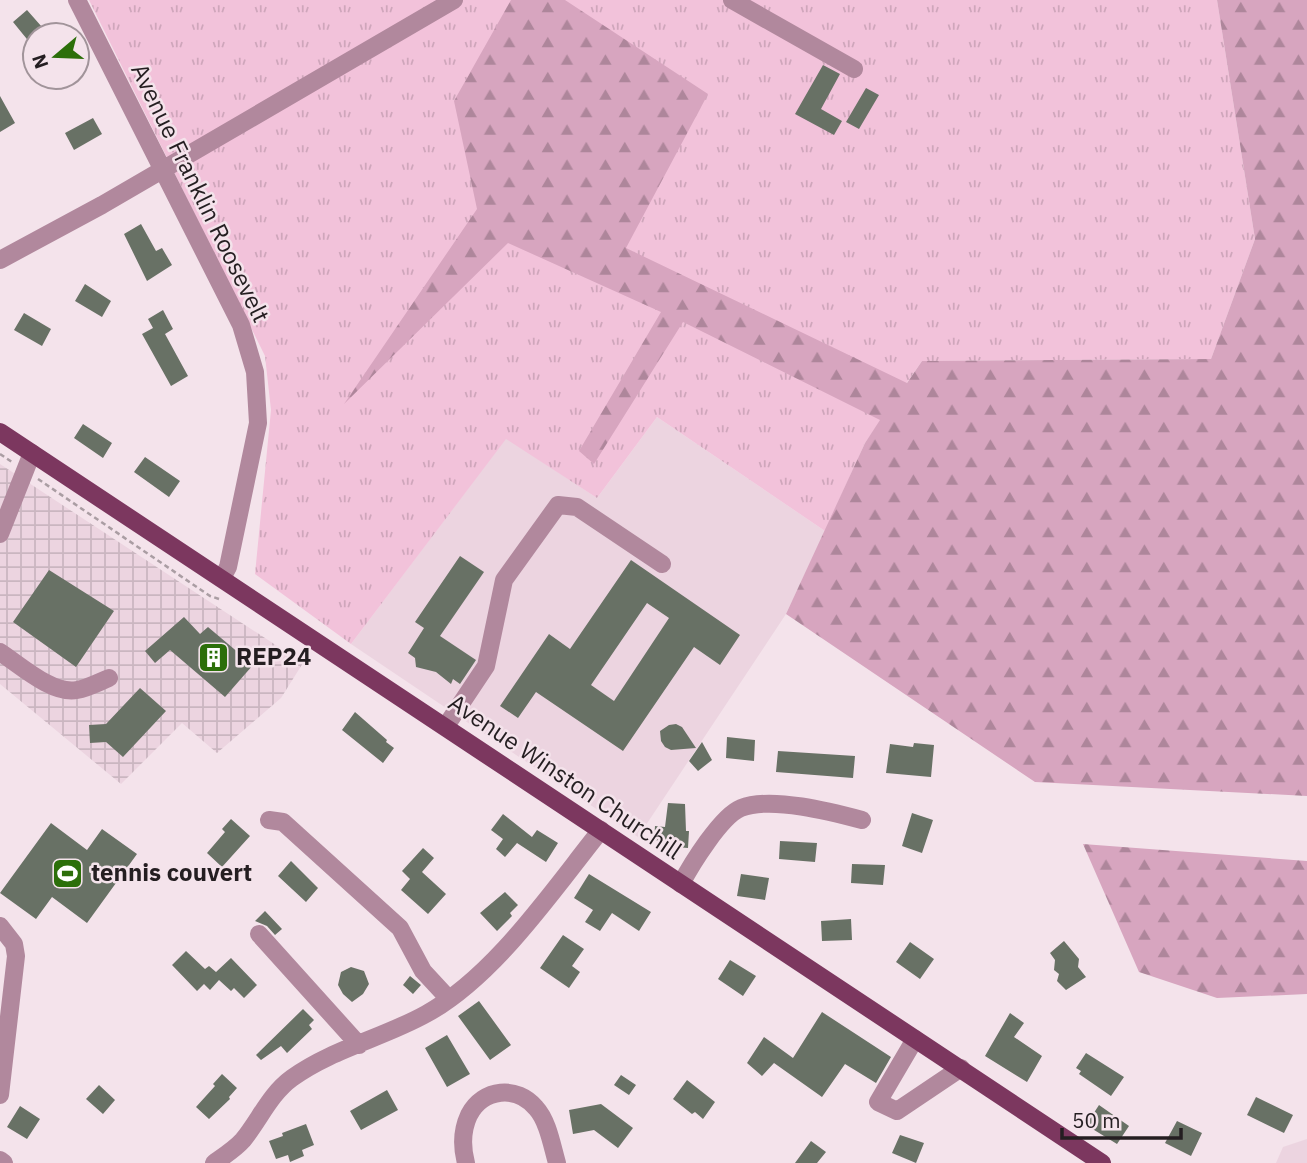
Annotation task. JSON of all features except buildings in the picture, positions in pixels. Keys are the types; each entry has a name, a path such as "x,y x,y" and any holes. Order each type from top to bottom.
{"main road":[{"name":"Avenue Winston Churchill","path":"0,432 1102,1163"}],"street":[{"name":"Avenue Franklin Roosevelt","path":"77,0 241,325 255,372 258,423 228,567 222,578"},
{"path":"0,260 44,238 454,0"},
{"path":"732,0 854,69"},
{"path":"0,534 32,453"},
{"path":"446,726 486,666 503,580 558,505 577,507 662,564"},
{"path":"0,652 62,690 76,690 108,678"},
{"path":"681,884 719,828 729,816 741,808 767,804 823,809 862,820"},
{"path":"270,820 283,822 400,928 423,971 448,998"},
{"path":"214,1163 243,1140 276,1092 292,1078 316,1063 428,1013 471,981 502,951 601,830"},
{"path":"0,926 14,944 16,956 0,1095"},
{"path":"259,934 359,1045"},
{"path":"915,1039 878,1102 897,1111 961,1069"},
{"path":"466,1163 463,1137 470,1114 478,1103 490,1096 514,1092 525,1097 538,1109 548,1131 556,1163"}],"shaded area":[{"path":"657,417 825,531 786,614 638,837 351,644 506,438 597,498"},
{"path":"0,464 303,663 281,698 217,753 182,723 121,784 0,684"},
{"path":"1307,1139 1307,1163 1276,1163 1283,1147"}],"green space":[{"path":"89,0 1217,0 1255,239 1211,359 922,361 865,443 825,531 657,417 597,498 506,439 351,644 255,574 271,410 265,356"},
{"path":"511,0 565,0 708,94 626,248 907,383 922,361 1211,359 1255,239 1217,0 1307,0 1307,796 1035,782 786,614 865,443 880,420 683,322 594,464 579,451 661,312 508,243 344,404 477,209 454,101"},
{"path":"1083,844 1307,861 1307,994 1217,998 1139,972"}],"place":[{"name":"REP24","path":"213,657"},
{"name":"tennis couvert","path":"68,873"}]}
